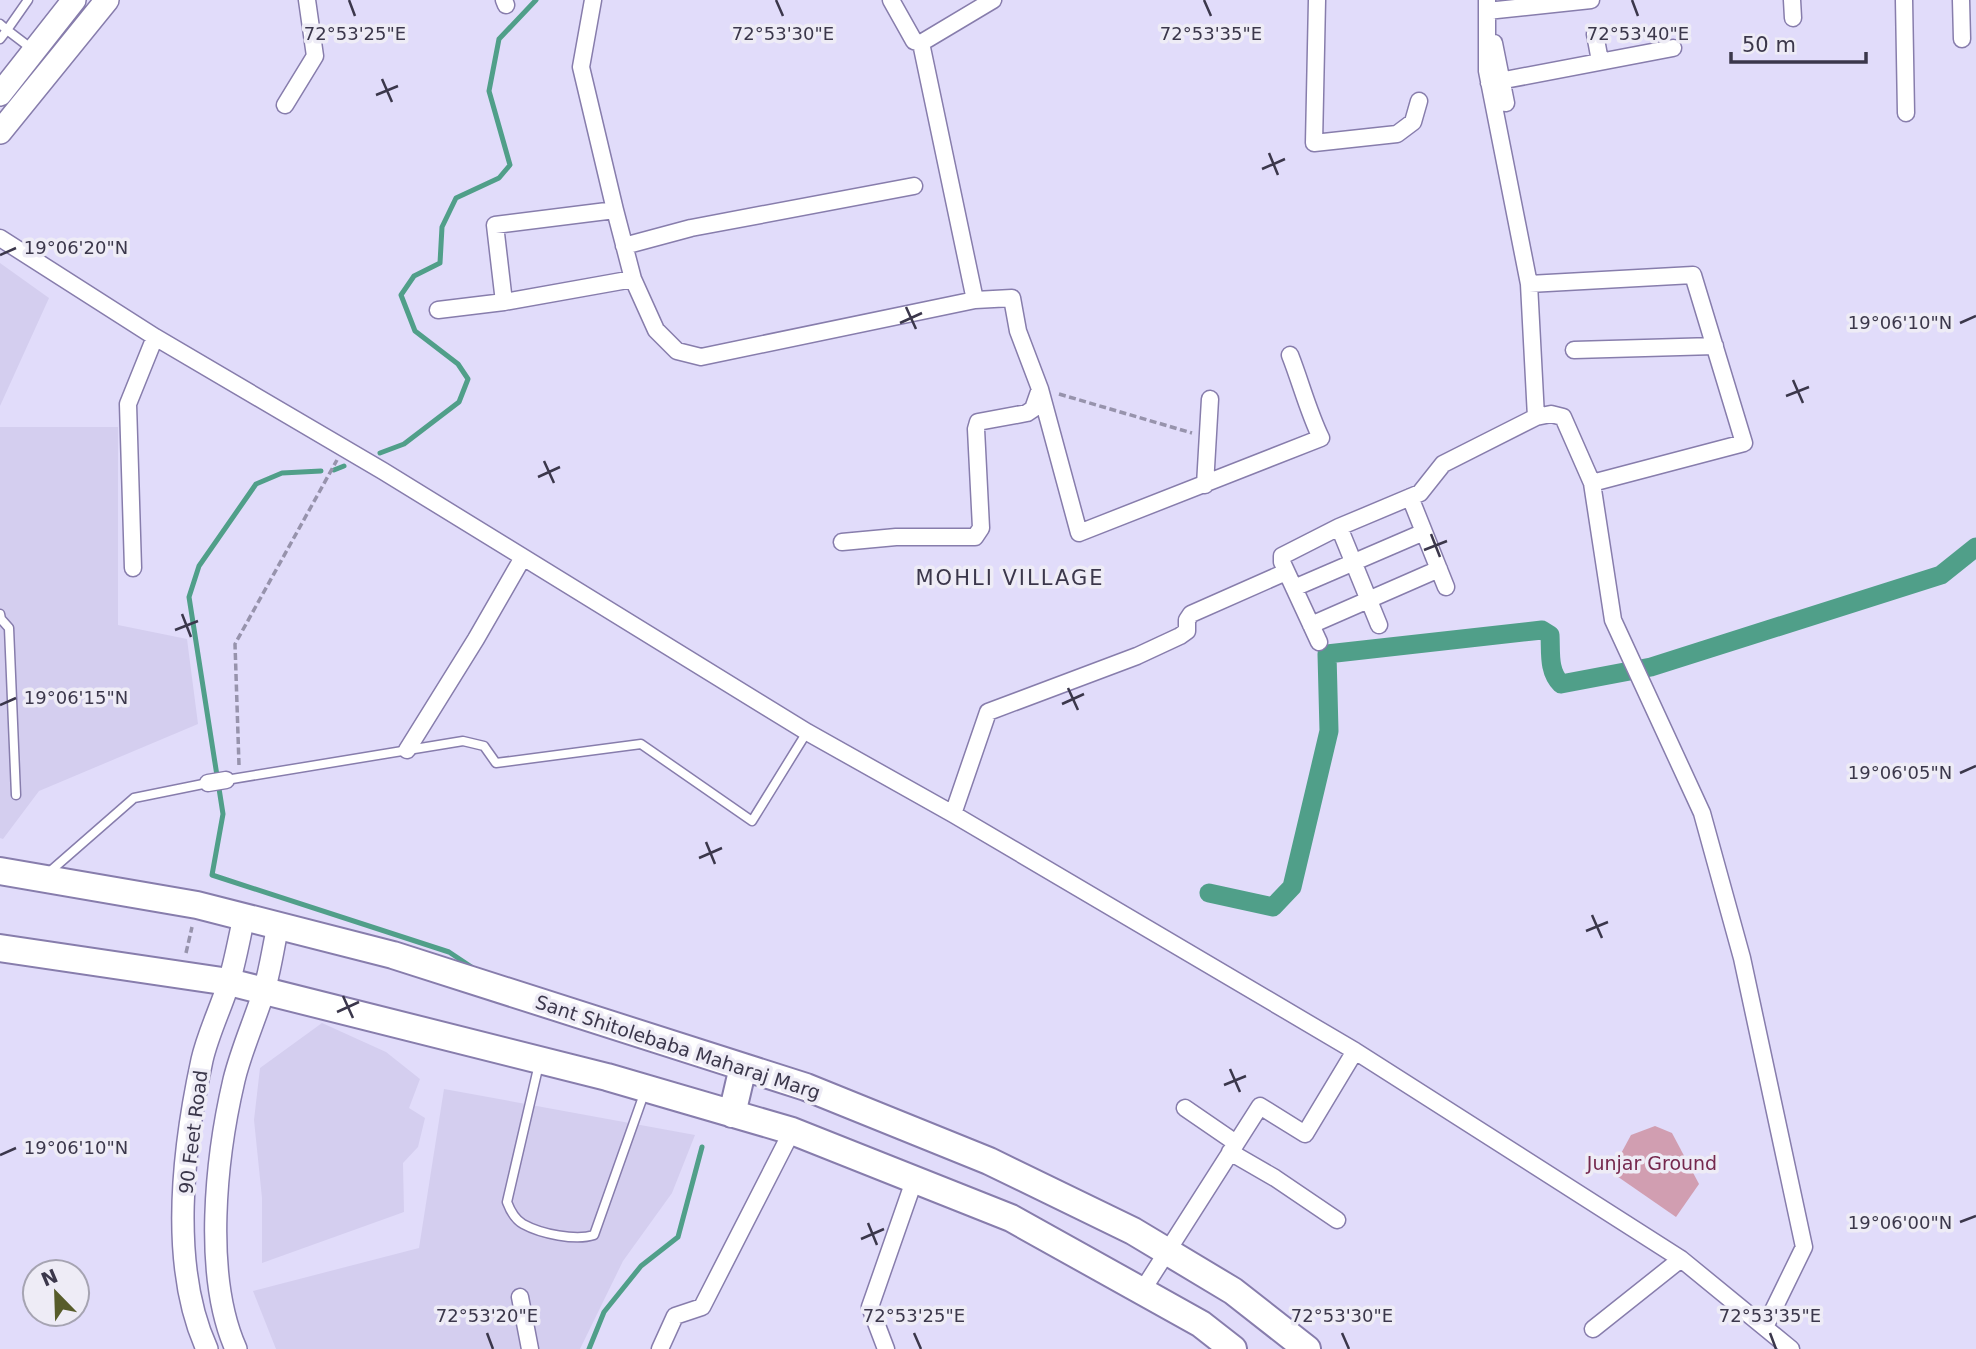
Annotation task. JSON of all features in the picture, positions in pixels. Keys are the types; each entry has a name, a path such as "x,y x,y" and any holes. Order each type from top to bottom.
{"main road":[{"path":"0,94 74,0"},
{"path":"0,132 107,0"},
{"name":"Sant Shitolebaba Maharaj Marg","path":"0,871 197,905 393,955 806,1087 989,1161 1133,1231 1233,1291 1307,1349"},
{"path":"0,948 229,982 264,990 646,1088 792,1131 1011,1218 1201,1324 1233,1349"},
{"path":"732,1114 743,1067"}],"street":[{"path":"285,105 315,56 307,0"},
{"path":"593,0 581,67 615,210 633,279 656,330 677,351 701,357 975,300 1012,298 1018,331 1040,389 1079,533 1321,438 1307,408 1303,387 1290,355"},
{"path":"891,0 914,41 921,43 993,0"},
{"path":"1317,0 1314,143 1396,134 1413,121 1419,100"},
{"path":"1536,417 1529,284 1495,81 1487,5 1591,0"},
{"path":"1792,0 1793,18"},
{"path":"1904,0 1906,113"},
{"path":"1961,0 1962,39"},
{"path":"1594,34 1600,61"},
{"path":"921,43 975,300"},
{"path":"1494,43 1495,81 1506,103"},
{"path":"1495,81 1673,48"},
{"path":"624,246 691,228 914,186"},
{"path":"505,302 495,225 615,210"},
{"path":"0,238 155,337 383,471 807,732 953,814 1355,1051 1681,1259 1791,1349"},
{"path":"1529,284 1693,275 1744,443 1592,483"},
{"path":"438,310 505,302 633,279"},
{"path":"133,568 128,404 155,337"},
{"path":"1574,349 1715,346"},
{"path":"842,542 896,537 975,537 981,528 976,429 978,422 1027,413 1033,409 1040,389"},
{"path":"1205,485 1210,399"},
{"path":"1319,642 1286,572 1282,556 1339,527 1420,493 1443,464 1536,417 1551,414 1563,417 1592,483 1613,620 1702,813 1742,958 1804,1247 1765,1327"},
{"path":"1410,497 1446,587"},
{"path":"1339,527 1379,625"},
{"path":"1294,589 1424,532"},
{"path":"408,750 522,559"},
{"path":"1311,625 1438,569"},
{"path":"953,814 988,712 1137,656 1180,636 1187,631 1186,620 1191,614 1286,572"},
{"path":"208,783 233,779"},
{"name":"90 Feet Road","path":"207,1349 197,1328 187,1286 184,1252 185,1167 202,1058 229,982 244,917"},
{"name":"90 Feet Road","path":"236,1349 220,1299 217,1265 218,1178 234,1079 264,990 278,926"},
{"path":"1142,1291 1260,1105 1305,1134 1355,1051"},
{"path":"1185,1108 1275,1178 1337,1220"},
{"path":"660,1349 675,1316 702,1307 792,1131"},
{"path":"886,1349 870,1307 915,1178"},
{"path":"1593,1329 1681,1259"},
{"path":"520,1297 530,1349"}],"lane":[{"path":"0,39 3,27 28,0"},
{"path":"3,27 34,50"},
{"path":"0,614 9,628 16,794"},
{"path":"233,779 463,741 484,746 496,762 641,744 752,821 807,732"},
{"path":"42,878 134,798 208,783"},
{"path":"540,1060 507,1202 511,1213 522,1224 571,1239 594,1235 646,1088"}],"path":[{"path":"1040,389 1208,437"},
{"path":"233,779 235,644 343,449"},
{"path":"186,954 197,905"}],"shaded area":[{"path":"0,263 49,298 0,406"},
{"path":"0,427 118,427 118,625 187,639 198,724 39,791 3,839 0,838"},
{"path":"322,1023 386,1052 420,1079 409,1108 425,1118 418,1147 403,1163 404,1212 262,1263 262,1198 254,1120 260,1068"},
{"path":"444,1089 695,1135 672,1193 623,1261 580,1349 276,1349 253,1291 419,1248"}],"green space":[{"name":"Junjar Ground","path":"1655,1126 1672,1133 1699,1184 1676,1217 1611,1172 1631,1135"}],"waterway":[{"path":"380,453 404,444 459,402 468,379 458,364 415,331 401,295 414,276 440,263 442,227 456,198 499,178 510,165 489,91 499,39 536,0"},
{"path":"334,470 344,466"},
{"path":"321,471 282,473 256,484 199,566 189,597 223,814 212,875 449,952 473,968"},
{"path":"1209,893 1273,907 1292,887 1329,731 1327,654 1542,630 1550,635 1552,667 1561,684 1651,667 1941,575 1976,547"},
{"path":"589,1349 604,1312 641,1266 678,1237 702,1147"}],"district":[{"name":"MOHLI VILLAGE","path":"1010,578"}]}
